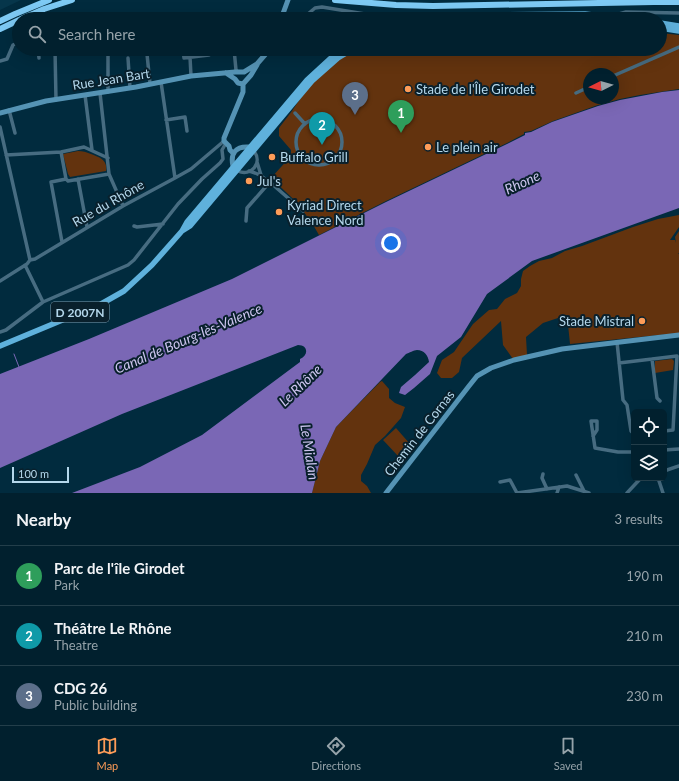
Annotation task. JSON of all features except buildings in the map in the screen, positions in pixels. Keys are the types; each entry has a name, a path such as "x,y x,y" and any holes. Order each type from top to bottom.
{"highway":[{"path":"20,12 49,0"},
{"path":"37,12 72,0"},
{"path":"335,0 396,6 679,2"},
{"path":"0,21 12,15"},
{"path":"0,29 12,23"}],"main road":[{"path":"667,24 679,26"},
{"path":"667,29 679,31"},
{"name":"D 2007N","path":"252,149 307,80 334,56"},
{"name":"D 2007N","path":"0,346 101,304 124,291 152,265 182,232 186,222 312,81 341,56"}],"street":[{"path":"283,12 287,2"},
{"path":"310,12 315,8 322,7 353,12"},
{"path":"667,13 679,13"},
{"path":"0,62 7,59 12,47"},
{"path":"667,52 679,47"},
{"path":"55,56 56,100"},
{"path":"108,56 108,92"},
{"path":"147,56 150,84"},
{"path":"184,56 184,58 199,56"},
{"path":"235,56 236,70 247,75 244,89 224,138 233,154 232,158 235,168 242,172 249,171 254,168 257,162"},
{"name":"Rue Jean Bart","path":"245,82 264,56"},
{"path":"619,73 659,56"},
{"path":"190,57 191,76"},
{"path":"128,58 130,88"},
{"name":"Rue Jean Bart","path":"0,113 56,100 108,92 191,76 247,71 257,64"},
{"path":"235,79 236,75 241,72"},
{"path":"226,73 238,83 245,82"},
{"path":"161,82 175,178"},
{"path":"576,93 583,90"},
{"path":"100,93 109,174 123,206"},
{"path":"85,95 92,150"},
{"path":"9,110 15,133"},
{"path":"295,113 305,124"},
{"path":"166,120 185,118 187,131"},
{"path":"314,120 325,120 335,125 341,135 342,146 337,157 332,162 317,166 303,160 296,148 296,141 300,129 305,124 314,120"},
{"path":"0,127 30,260"},
{"path":"226,143 238,149"},
{"path":"0,332 6,330 43,302 128,265 134,260 178,204 220,163 222,159 222,150 226,143"},
{"name":"Rue du Rhône","path":"0,281 25,265 30,260 35,259 123,206 175,178 226,143"},
{"path":"6,155 61,152 84,147 108,158"},
{"path":"233,154 238,149 244,147 252,149 256,154 261,175"},
{"path":"61,152 66,179"},
{"path":"249,171 261,175 303,212"},
{"path":"62,242 51,182 66,179 68,181 109,174"},
{"path":"78,179 88,227"},
{"path":"246,221 247,208 269,183"},
{"path":"134,226 137,227 163,224"},
{"path":"25,265 43,302"},
{"name":"Chemin de Cornas","path":"386,493 477,376 491,368 514,360 562,349 679,335"},
{"path":"617,342 623,400 627,405 631,432"},
{"path":"619,363 677,356 673,430 667,431"},
{"path":"652,359 657,398 660,401"},
{"path":"593,436 595,448 618,452 631,452"},
{"path":"667,450 679,449"},
{"path":"667,470 679,466"},
{"path":"543,474 542,478 547,489"},
{"path":"576,475 587,492"},
{"path":"500,482 510,480 517,493 566,486 587,492"},
{"path":"627,493 639,481"},
{"path":"659,481 663,493"},
{"path":"557,493 559,487"}],"shaded area":[{"path":"0,0 21,0 0,10"},
{"path":"667,34 679,35 679,89 619,99 619,68 583,68 583,104 602,104 553,121 531,131 524,132 524,134 507,143 319,235 303,211 305,210 271,178 291,156 291,150 279,136 279,128 312,81 344,56 667,56"},
{"path":"83,151 97,156 106,164 106,171 70,177 63,154"},
{"path":"679,215 679,227 670,240 675,240 676,243 675,237 679,231 679,333 570,344 567,315 543,323 526,337 527,355 513,359 503,345 501,321 462,358 459,372 452,378 441,378 437,373 442,360 454,352 473,324 489,310 497,309 505,299 517,293 521,286 523,271 530,266 539,261 552,258 565,251 633,227 658,219"},
{"path":"672,359 674,361 673,370 655,373 655,361"},
{"path":"382,381 389,389 389,398 395,403 405,407 401,418 375,445 361,475 361,481 367,486 371,493 312,493 320,461 336,427"},
{"path":"396,428 410,444 398,456 383,440"}],"water":[{"path":"679,90 679,208 532,261 487,294 461,337 437,356 430,374 405,395 399,393 401,387 429,362 427,355 422,351 416,350 406,354 336,427 320,461 312,493 72,493 140,467 202,435 300,362 300,359 306,353 305,348 301,345 122,414 0,468 0,374 89,339 232,279 386,202 507,144 525,135 525,133 598,106 605,104 619,104 619,100"}],"waterway":[{"path":"14,354 19,367"}],"place":[{"name":"Stade de l'Île Girodet","path":"408,89"},
{"name":"CDG 26","path":"355,115"},
{"name":"Parc de l'île Girodet","path":"401,133"},
{"name":"Théâtre Le Rhône","path":"322,145"},
{"name":"Le plein air","path":"428,147"},
{"name":"Buffalo Grill","path":"272,157"},
{"name":"Jul's","path":"249,181"},
{"name":"Kyriad Direct Valence Nord","path":"279,212"},
{"name":"Stade Mistral","path":"642,321"}],"water label":[{"name":"Rhone","path":"522,182"},
{"name":"Canal de Bourg-lès-Valence","path":"188,338"},
{"name":"Le Rhône","path":"300,385"},
{"name":"Le Mialan","path":"310,452"}]}
